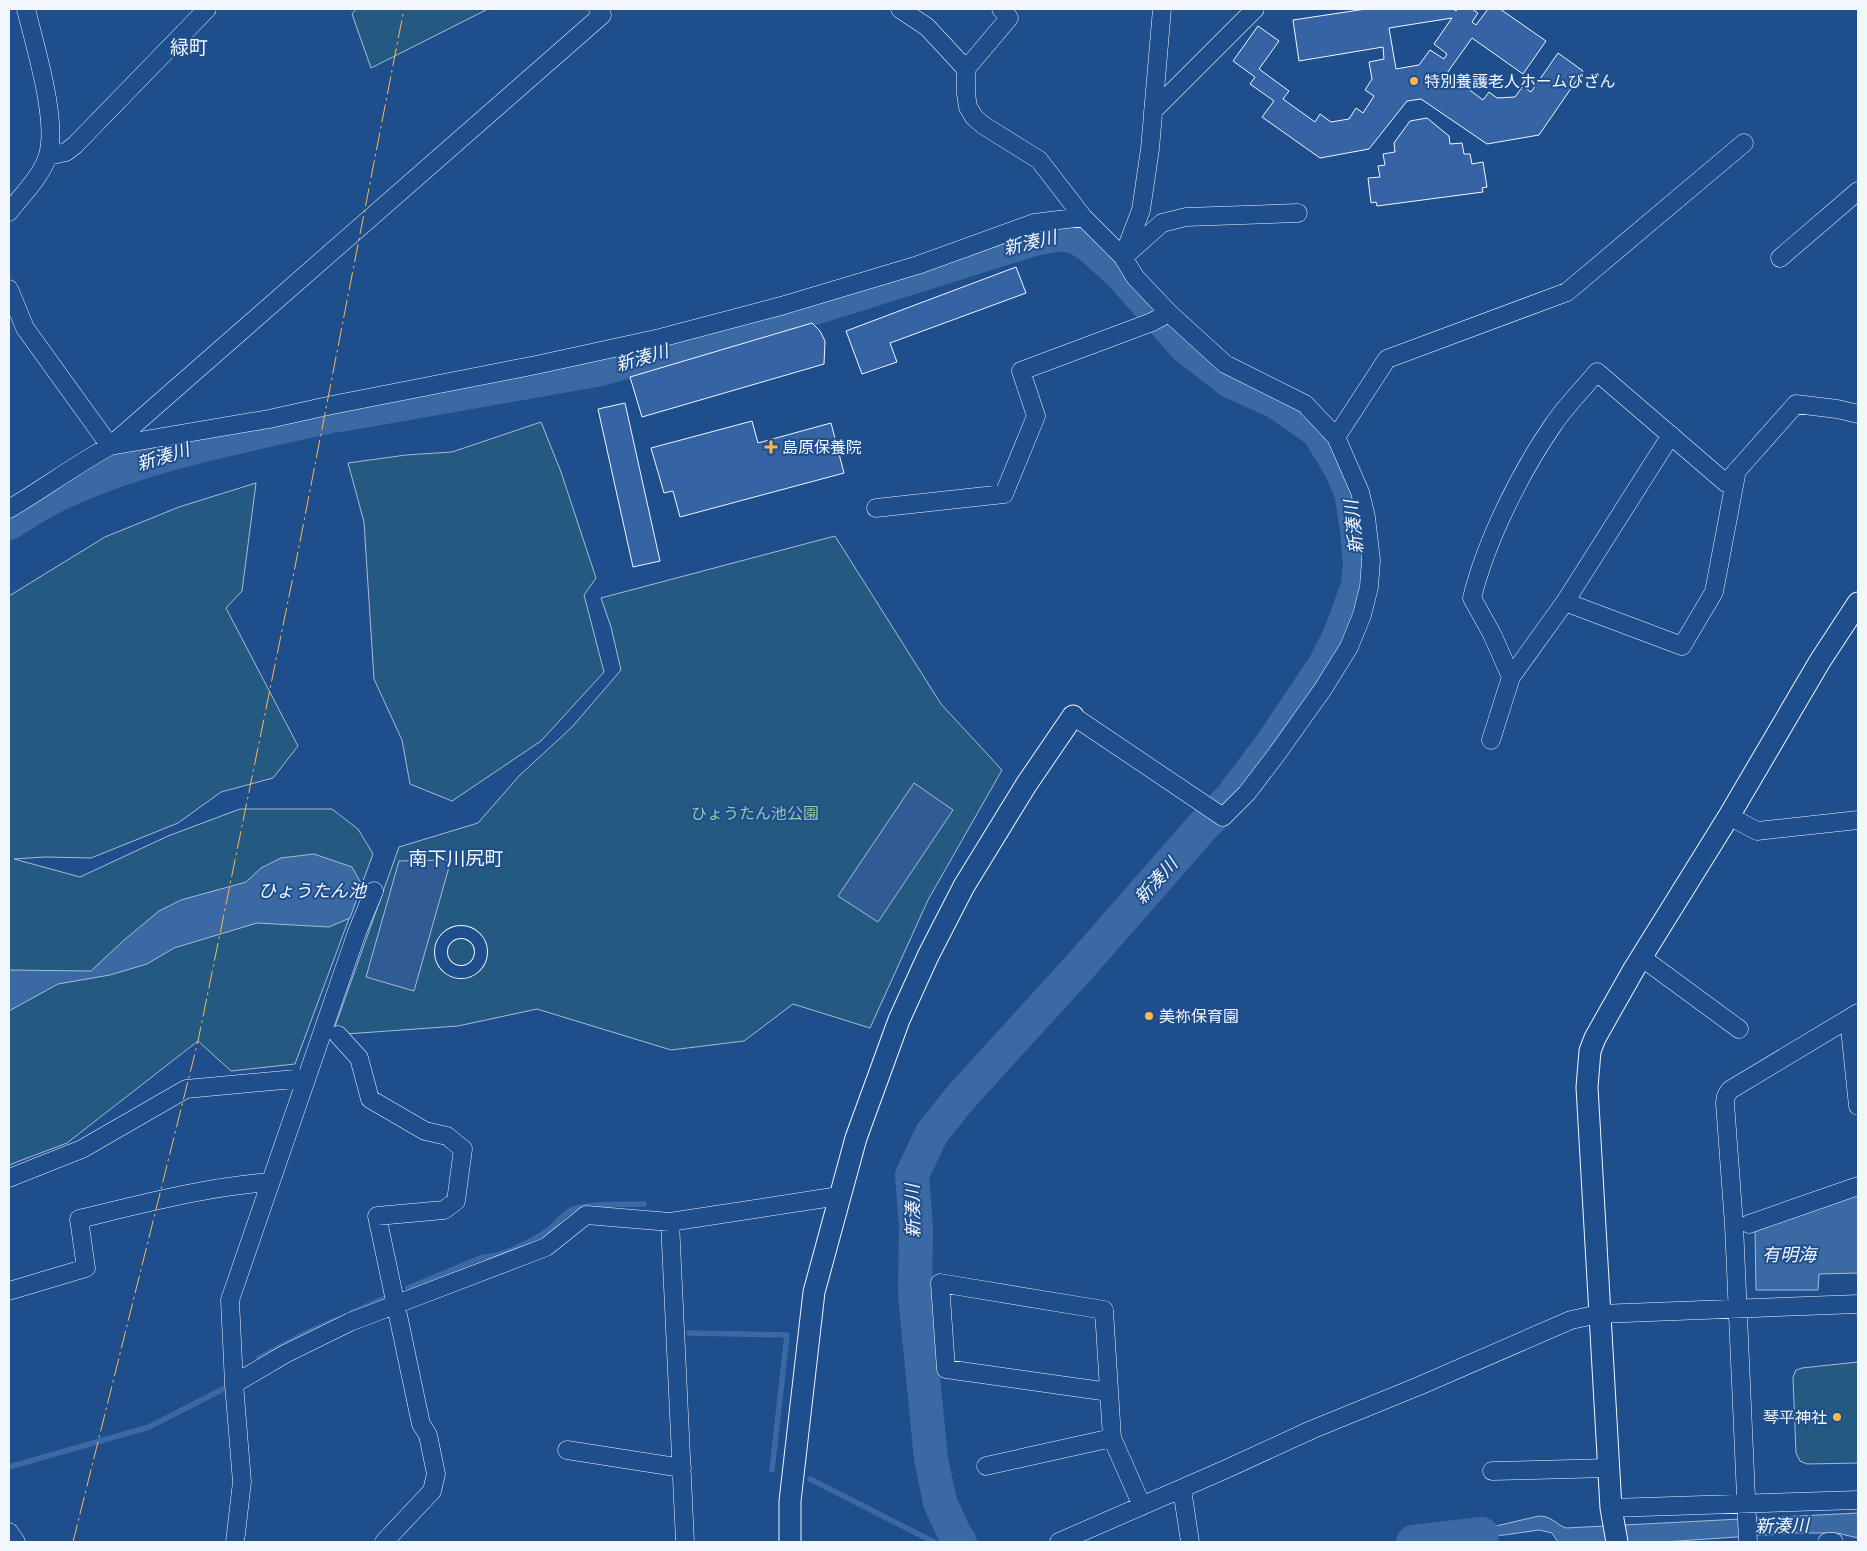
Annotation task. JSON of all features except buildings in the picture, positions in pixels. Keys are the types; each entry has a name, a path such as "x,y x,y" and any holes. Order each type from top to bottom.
{"street":[{"path":"9,212 38,174 48,156 51,135 49,109 26,9"},
{"path":"48,156 66,152 75,145 207,9"},
{"path":"9,509 44,489 85,459 110,446 602,15 598,9"},
{"path":"900,9 927,28 966,69"},
{"path":"790,1542 790,1501 814,1292 839,1196 878,1072 899,1020 928,956 964,886 994,834 1073,716 1222,817 1247,793 1323,689 1349,647 1362,615 1369,587 1371,560 1366,516 1360,492 1336,436 1305,404 1225,364 1162,317 1123,258 1083,217 1039,160 983,125 974,117 968,106 966,94 966,69 1009,18 1001,9"},
{"path":"1123,258 1141,210 1150,149 1162,9"},
{"path":"1153,111 1255,9"},
{"path":"1336,436 1387,359 1566,292 1744,143"},
{"path":"1780,258 1858,191"},
{"path":"1123,258 1162,223 1186,216 1298,213"},
{"path":"110,446 269,419 660,338 781,306 918,265 1034,223 1083,217"},
{"path":"9,289 25,328 110,446"},
{"path":"876,508 1004,494 1036,416 1021,371 1162,317"},
{"path":"1511,677 1492,634 1472,598 1476,579 1518,484 1553,424 1597,372 1726,483 1796,404 1837,409 1858,414"},
{"path":"1491,740 1511,677 1565,602 1671,435"},
{"path":"1565,602 1682,646 1714,592 1737,470"},
{"path":"1617,1542 1612,1512 1599,1314 1587,1087 1590,1050 1594,1038 1641,957 1729,816 1820,662 1858,603"},
{"path":"1729,816 1757,831 1858,820"},
{"path":"235,1542 242,1482 234,1384 230,1300 357,932 374,891"},
{"path":"1641,957 1739,1029"},
{"path":"1748,1542 1734,1225 1726,1096 1730,1090 1853,1016 1858,1106"},
{"path":"338,1035 359,1058 370,1099 425,1131 447,1136 463,1149 456,1201 444,1210 377,1216 420,1424 428,1435 436,1474 432,1491 384,1542"},
{"path":"9,1178 82,1149 186,1089 306,1078"},
{"path":"9,1291 86,1268 79,1219 177,1195 242,1184 270,1182"},
{"path":"1749,1224 1858,1186"},
{"path":"234,1384 285,1354 350,1322 546,1247 586,1215 670,1222 839,1196"},
{"path":"670,1222 685,1542"},
{"path":"1109,1392 946,1369 940,1283 1104,1310 1112,1438 1142,1506"},
{"path":"1059,1542 1182,1489 1311,1430 1419,1386 1571,1320 1599,1314 1858,1304"},
{"path":"986,1466 1112,1438"},
{"path":"566,1450 682,1468"},
{"path":"1492,1471 1609,1468"},
{"path":"1182,1489 1190,1542"},
{"path":"1612,1512 1858,1500"},
{"path":"9,1532 16,1542"},
{"path":"1827,1542 1834,1542"}],"green space":[{"path":"356,9 488,9 371,68 352,14"},
{"path":"541,422 561,472 596,578 584,595 604,672 541,741 452,801 410,784 402,740 374,679 364,522 348,463 406,455 452,452"},
{"path":"256,483 242,591 226,608 298,746 273,778 221,792 178,823 91,858 45,857 14,859 80,877 168,836 240,809 332,809 358,829 373,854 295,1064 231,1071 198,1041 67,1143 9,1165 9,596 105,537 179,507"},
{"name":"ひょうたん池公園","path":"835,536 941,704 1002,770 928,900 870,1028 793,1004 744,1041 671,1050 537,1009 458,1026 332,1035 399,847 478,823 519,776 572,727 621,670 611,627 601,598"},
{"path":"1858,1362 1858,1463 1807,1464 1800,1461 1796,1453 1793,1377 1796,1370"}],"shaded area":[{"path":"914,783 953,810 878,922 838,896"},
{"path":"451,860 414,991 366,977 399,861"}],"water":[{"name":"ひょうたん池","path":"314,854 352,867 362,885 350,918 329,927 257,923 174,948 147,964 110,975 58,984 9,1011 9,970 91,971 159,911 181,900 246,882 261,868 281,858"},
{"name":"有明海","path":"1858,1190 1858,1273 1819,1274 1818,1290 1756,1290 1755,1231"},
{"path":"1858,1513 1858,1538 1837,1533 1795,1533 1664,1542 1558,1542 1552,1533 1539,1530 1504,1535 1436,1540 1539,1516 1547,1517 1566,1528"}],"waterway":[{"name":"新湊川","path":"340,415 596,370 773,321 1034,239 1061,234 1076,237 1089,245 1121,274 1185,346 1230,381 1276,402 1318,431 1341,469 1351,492 1360,564 1358,586 1339,637 1324,666 1271,745 1231,798 1202,827 1083,963 960,1098 932,1133 912,1175 916,1227 915,1295 931,1459 940,1502 960,1542"},
{"name":"新湊川","path":"9,523 54,496 125,467 192,448 327,417"},
{"path":"408,1288 483,1257 498,1255 516,1248 547,1231 574,1209 599,1205 644,1204"},
{"path":"351,1313 385,1298"},
{"path":"259,1358 304,1334 338,1319"},
{"path":"689,1333 787,1335 772,1470"},
{"path":"9,1467 149,1427 225,1388"},
{"path":"810,1479 934,1542"},
{"name":"新湊川","path":"1413,1542 1482,1534"}],"power":[{"path":"73,1542 198,1041 295,567 404,9"}],"place":[{"name":"特別養護老人ホームびざん","path":"1414,81"},
{"name":"島原保養院","path":"771,447"},
{"name":"美祢保育園","path":"1149,1016"},
{"name":"琴平神社","path":"1837,1417"}],"district":[{"name":"緑町","path":"189,47"},
{"name":"南下川尻町","path":"456,858"}]}
